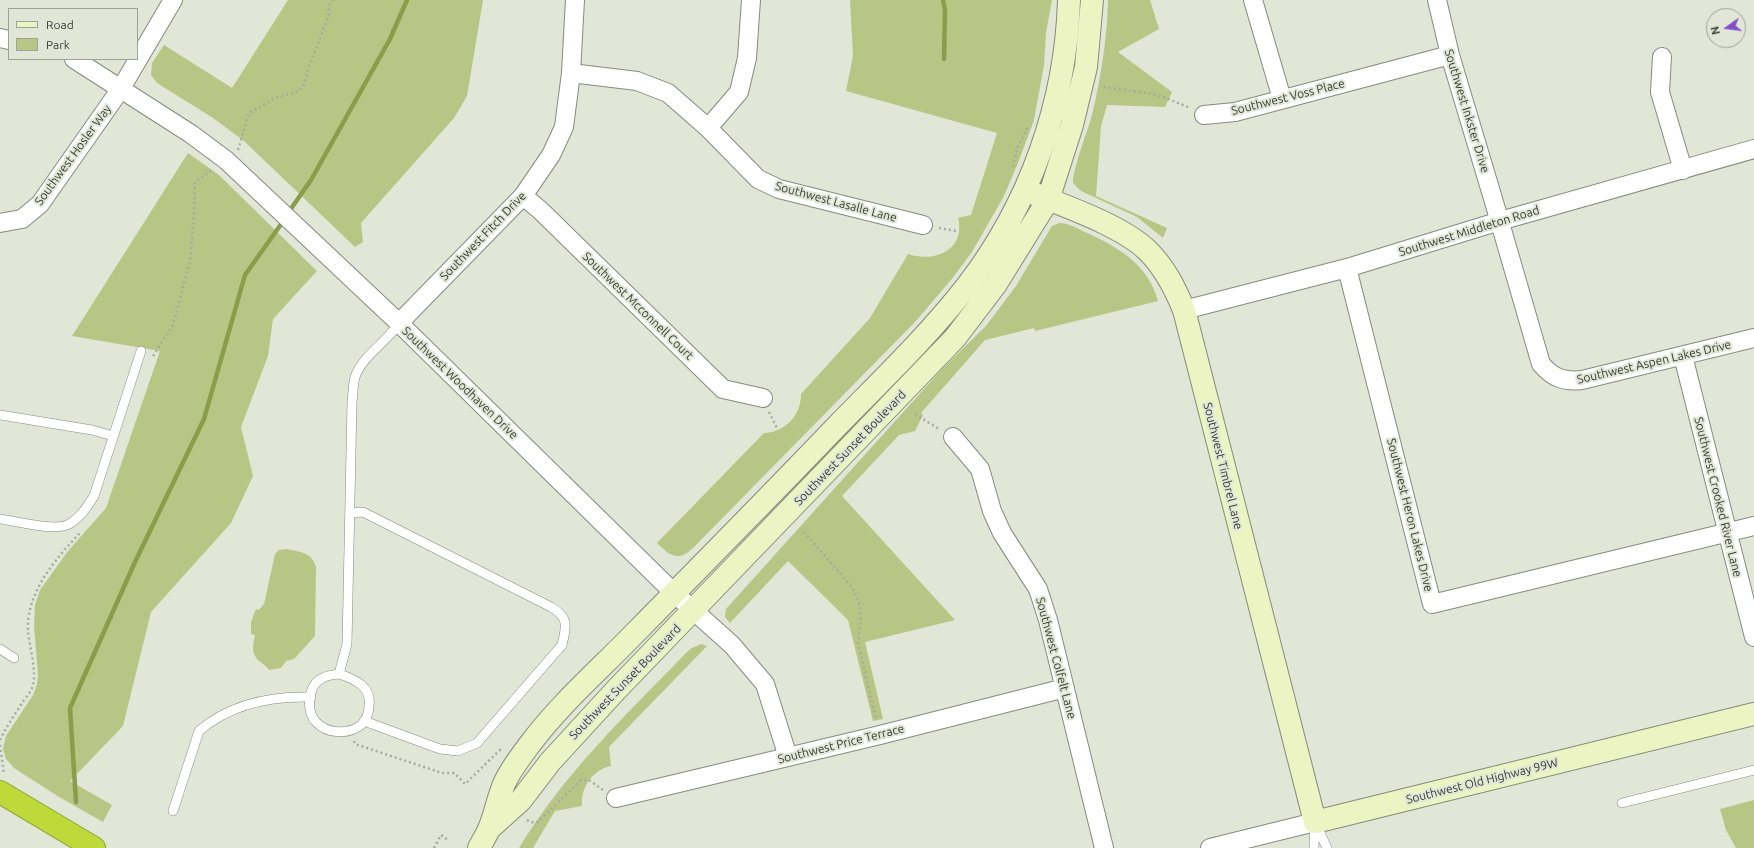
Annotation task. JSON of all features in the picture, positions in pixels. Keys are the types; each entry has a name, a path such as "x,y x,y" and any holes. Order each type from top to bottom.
{"highway":[{"path":"5,795 94,848"}],"main road":[{"name":"Southwest Sunset Boulevard","path":"479,848 489,829 504,782 532,742 576,692 793,472 945,312 984,263 1026,190 1045,138 1060,80 1066,39 1069,0"},
{"name":"Southwest Sunset Boulevard","path":"489,829 521,800 550,762 616,690 955,338 996,284 1048,200 1072,125 1086,67 1092,0"},
{"name":"Southwest Timbrel Lane","path":"1026,190 1108,225 1137,241 1147,250 1172,282 1184,310 1315,822"},
{"name":"Southwest Old Highway 99W","path":"1315,822 1754,714"}],"street":[{"name":"Southwest Hosler Way","path":"138,59 173,0"},
{"name":"Southwest Fitch Drive","path":"399,323 523,196 552,155 564,127 571,74 575,0"},
{"path":"708,128 739,92 747,58 751,0"},
{"path":"1253,0 1282,99"},
{"name":"Southwest Inkster Drive","path":"1437,0 1450,55 1500,221"},
{"name":"Southwest Voss Place","path":"1204,115 1235,112 1450,55"},
{"path":"1662,57 1660,92 1683,170"},
{"name":"Southwest Woodhaven Drive","path":"75,60 120,90 191,134 226,160 399,323 674,593 732,645 765,684 788,757"},
{"name":"Southwest Hosler Way","path":"0,223 22,219 40,204 120,90 138,60"},
{"name":"Southwest Lasalle Lane","path":"571,74 637,81 668,93 708,128 758,180 779,189 923,225"},
{"name":"Southwest Middleton Road","path":"1184,310 1347,268 1500,221 1754,149"},
{"name":"Southwest Mcconnell Court","path":"523,196 540,210 723,389 763,398"},
{"name":"Southwest Aspen Lakes Drive","path":"1500,221 1536,353 1541,364 1549,373 1563,380 1582,380 1754,338"},
{"name":"Southwest Heron Lakes Drive","path":"1347,268 1432,604 1754,526"},
{"name":"Southwest Crooked River Lane","path":"1683,356 1754,637"},
{"name":"Southwest Colfelt Lane","path":"953,438 980,469 992,511 1002,533 1038,589 1048,620 1104,848"},
{"name":"Southwest Price Terrace","path":"616,798 880,735 1065,688"},
{"name":"Southwest Old Highway 99W","path":"1210,848 1315,822"}],"lane":[{"path":"340,674 347,644 352,402 355,377 370,354 394,331 399,323"},
{"path":"0,519 55,527 67,525 82,514 94,496 140,352"},
{"path":"0,415 92,430 113,436"},
{"path":"350,513 363,512 551,607 560,612 567,625 562,645 477,743 458,751 440,749 364,721"},
{"path":"0,650 14,658"},
{"path":"340,674 353,678 364,687 370,698 369,714 364,721 351,731 338,733 315,722 310,712 309,700 313,688 318,681 327,676 340,674"},
{"path":"174,811 199,731 208,723 223,714 262,700 287,696 311,697"},
{"path":"1622,803 1754,770"},
{"path":"1314,848 1315,822"},
{"path":"1315,822 1328,848"}],"path":[{"path":"238,149 249,113 275,98 296,92 303,86 328,17 330,4 333,0"},
{"path":"1104,87 1148,93 1166,98 1204,115"},
{"path":"1012,171 1021,137 1030,123"},
{"path":"915,414 953,438"},
{"path":"804,532 852,587 859,603 861,616 858,643 880,735"},
{"path":"351,731 355,744 442,773 454,773 465,784 500,750 505,754"},
{"path":"0,745 5,795"},
{"path":"527,820 534,823 538,822 581,780 589,780 616,798"},
{"path":"434,848 441,836 448,840"}],"green space":[{"path":"288,0 483,0 467,96 454,118 361,223 363,242 355,247 244,141 213,118 157,83 151,75 152,63 164,45 232,88"},
{"path":"850,0 1052,0 1046,33 1044,65 1034,120 1004,196 972,252 951,280 915,322 693,548 683,555 674,556 657,543 764,433 779,430 795,416 801,394 870,318 908,254 928,257 937,255 953,246 959,229 958,218 971,215 997,133 846,91 853,56"},
{"path":"1108,0 1150,0 1159,29 1118,52 1172,92 1165,107 1107,105 1101,126 1096,196 1167,228 1163,238 1137,217 1081,191 1073,183 1075,169 1092,115 1098,86 1105,44"},
{"path":"188,153 219,175 317,271 273,319 268,356 241,427 253,476 231,523 151,612 123,726 70,781 112,805 103,822 59,797 14,768 6,759 3,748 6,736 33,695 37,684 38,675 34,626 35,605 40,590 68,551 106,508 160,351 72,336"},
{"path":"1059,223 1072,226 1097,238 1130,258 1147,277 1158,301 1035,331 1034,328 985,340 921,413 923,415 915,431 899,435 842,496 955,620 865,642 883,719 873,721 848,620 788,561 730,623 725,617 726,609 942,369 986,326 1016,286 1052,226"},
{"path":"286,549 301,552 312,558 316,567 315,636 294,659 286,661 281,668 269,670 258,661 255,656 253,644 255,635 251,634 251,622 256,609 259,610 264,604 275,554 279,550"},
{"path":"701,644 707,646 609,747 611,766 598,771 589,780 583,792 582,806 555,811 533,848 519,848 537,820 577,768 690,649"},
{"path":"1754,800 1754,848 1736,848 1726,830 1720,809"}],"waterway":[{"path":"288,213 311,180 390,39 407,0"},
{"path":"943,0 945,10 944,59"},
{"path":"76,802 70,708 135,562 204,419 245,275 284,220"}]}
